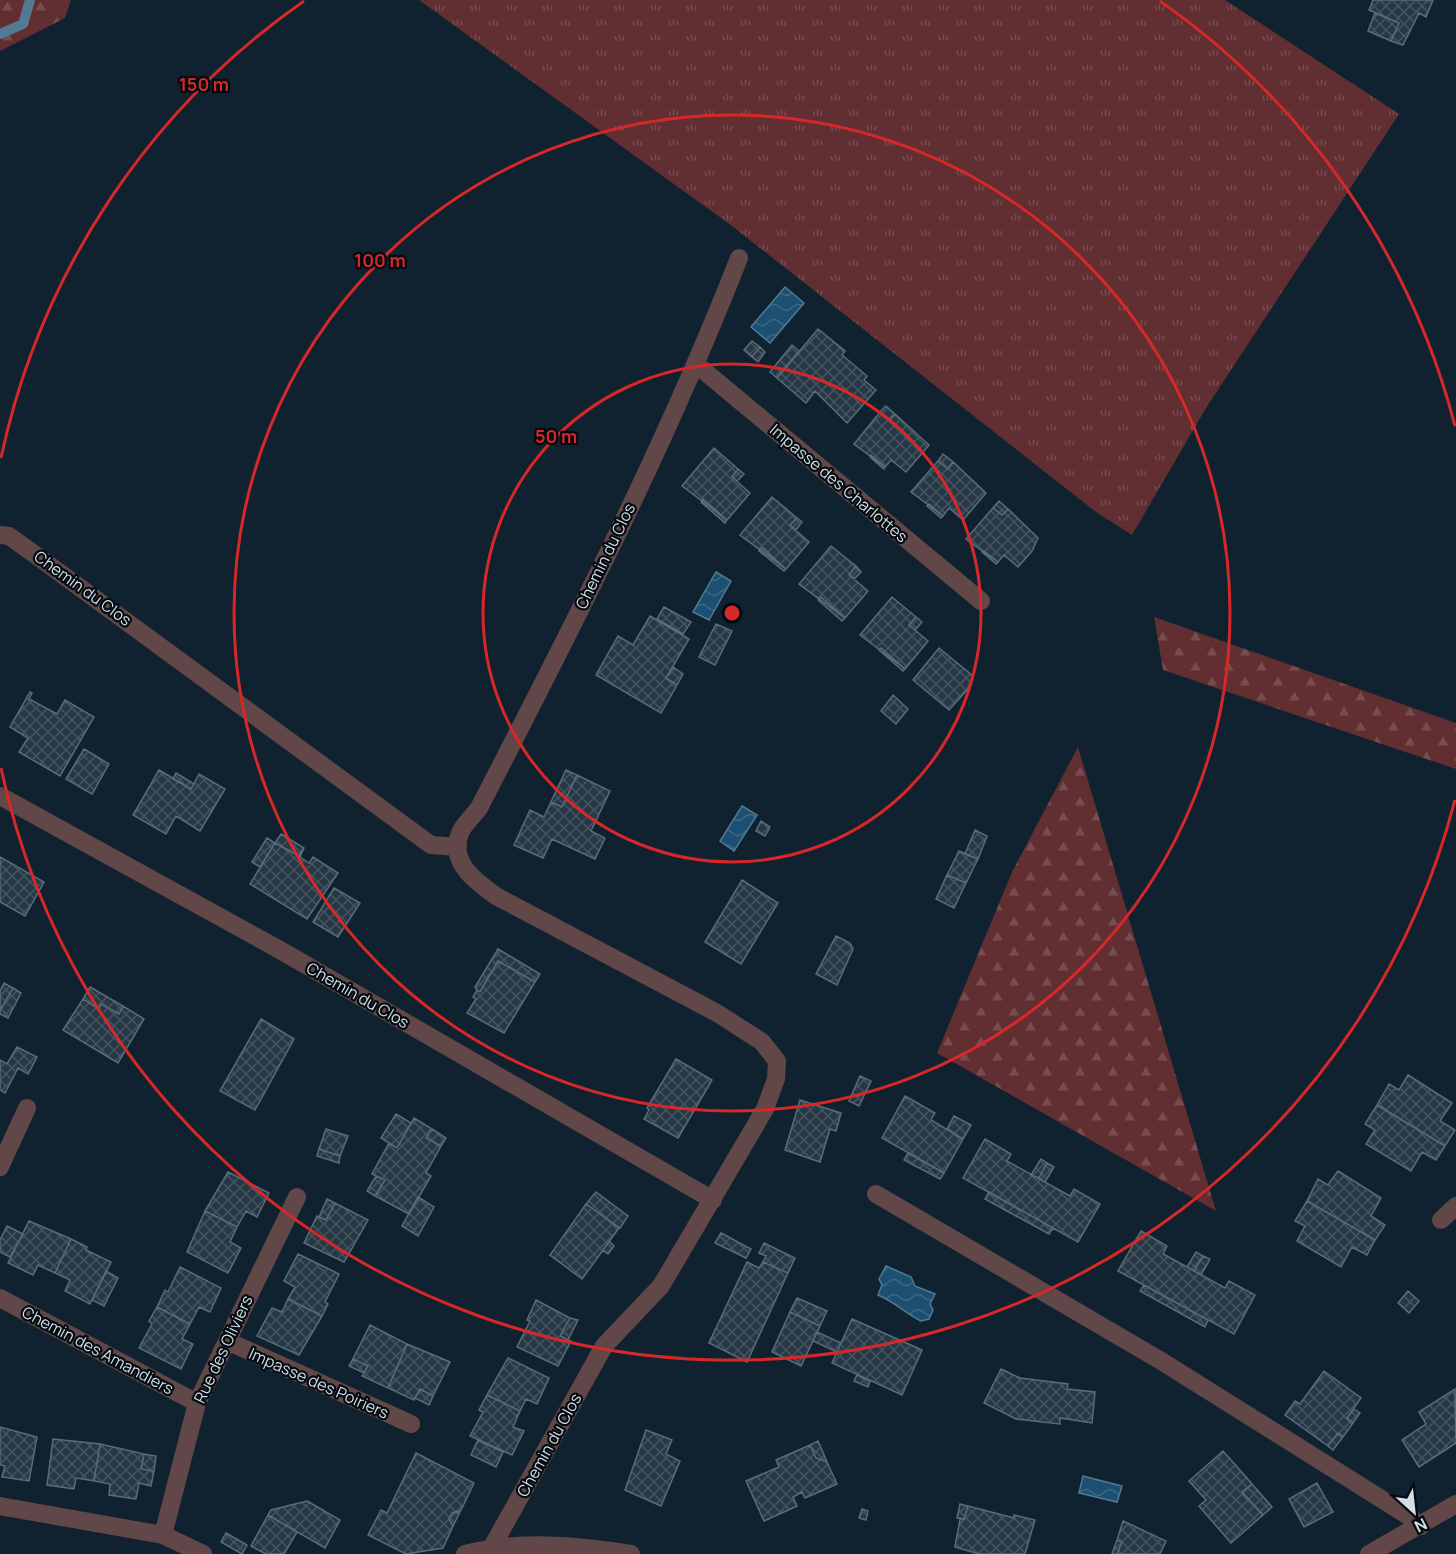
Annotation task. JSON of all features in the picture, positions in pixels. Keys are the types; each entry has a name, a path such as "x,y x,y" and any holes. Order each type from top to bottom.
{"street":[{"name":"Chemin du Clos","path":"492,1547 604,1346 661,1286 765,1109 776,1079 777,1061 762,1042 717,1013 496,896 473,879 460,862 458,847 461,831 479,808 525,718 697,365 739,258"},
{"name":"Impasse des Charlottes","path":"697,365 981,601"},
{"name":"Chemin du Clos","path":"0,535 9,536 30,551 431,845 458,847"},
{"name":"Chemin du Clos","path":"0,796 280,950 713,1200"},
{"path":"0,1167 27,1108"},
{"path":"876,1194 1163,1362 1421,1526"},
{"name":"Rue des Oliviers","path":"163,1535 197,1403 297,1197"},
{"path":"1440,1220 1456,1206"},
{"name":"Chemin des Amandiers","path":"0,1298 197,1403"},
{"name":"Impasse des Poiriers","path":"227,1341 411,1424"},
{"path":"1370,1554 1456,1504"},
{"path":"0,1506 163,1535 203,1554"},
{"path":"465,1554 492,1547 587,1547 631,1554"}],"green space":[{"path":"0,0 71,0 65,18 0,51"},
{"path":"419,0 1225,0 1399,114 1206,408 1132,535 1096,512 732,226"},
{"path":"1154,617 1456,723 1456,769 1163,670"},
{"path":"1078,747 1216,1211 937,1053 1012,872"}],"water":[{"path":"785,287 804,303 770,343 751,327"},
{"path":"716,572 731,581 709,620 693,612"},
{"path":"742,806 757,815 734,851 720,841"},
{"path":"886,1266 911,1277 915,1286 935,1294 930,1304 933,1310 929,1319 921,1321 878,1295 882,1285 879,1279"},
{"path":"1083,1476 1122,1486 1117,1502 1079,1493"}],"building":[{"path":"1373,0 1433,0 1426,17 1419,13 1403,45 1391,41 1399,23 1369,10"},
{"path":"1375,13 1399,23 1391,41 1368,31"},
{"path":"818,329 845,351 842,355 867,376 864,380 876,390 847,423 815,391 806,403 777,378"},
{"path":"752,341 760,347 752,357 744,350"},
{"path":"792,345 799,351 777,378 770,372"},
{"path":"760,347 765,352 758,362 752,357"},
{"path":"886,406 895,414 890,420 880,412"},
{"path":"880,412 890,420 895,414 929,445 906,472 891,460 885,467 854,444"},
{"path":"714,448 738,469 732,477 750,493 727,520 682,486"},
{"path":"943,454 953,462 948,469 938,461"},
{"path":"871,455 885,467 884,469 870,457"},
{"path":"938,461 948,469 953,462 986,493 963,520 949,508 943,516 911,492"},
{"path":"738,469 744,474 737,481 732,477"},
{"path":"772,497 797,518 790,525 809,542 786,569 740,535"},
{"path":"703,499 727,520 725,523 701,502"},
{"path":"999,501 1008,509 1002,515 993,508"},
{"path":"929,504 943,516 941,518 927,506"},
{"path":"993,508 1002,515 1008,509 1038,538 1032,551 1018,567 1004,555 998,562 966,539"},
{"path":"797,518 802,522 796,530 790,525"},
{"path":"831,546 856,566 849,575 868,591 845,618 799,584"},
{"path":"762,548 786,569 784,571 759,551"},
{"path":"984,551 998,562 996,564 982,552"},
{"path":"856,566 861,572 854,579 849,575"},
{"path":"821,597 845,618 842,621 818,600"},
{"path":"892,597 916,617 909,625 928,641 905,669 860,635"},
{"path":"664,607 691,622 683,634 657,619"},
{"path":"650,616 689,639 666,678 677,685 661,713 596,675 618,636 633,645"},
{"path":"916,617 922,622 915,630 909,625"},
{"path":"716,624 732,631 715,665 699,657"},
{"path":"881,648 905,669 903,671 879,650"},
{"path":"939,648 973,676 967,690 949,710 913,680"},
{"path":"673,667 683,674 677,685 666,678"},
{"path":"30,692 32,693 29,699 57,714 65,700 94,717 60,776 19,752 28,738 10,727"},
{"path":"893,695 908,709 896,724 881,711"},
{"path":"84,749 109,764 92,794 66,779"},
{"path":"159,770 191,789 199,774 225,789 200,831 176,816 166,834 133,815"},
{"path":"566,770 577,775 562,807 551,802"},
{"path":"176,773 194,784 191,789 173,779"},
{"path":"577,775 610,791 591,831 605,838 595,859 552,839 543,858 514,845 530,810 544,817 551,802 562,807"},
{"path":"761,821 770,827 765,836 756,831"},
{"path":"975,830 987,836 978,859 965,854"},
{"path":"281,834 304,848 299,856 275,843"},
{"path":"267,838 275,843 260,867 252,862"},
{"path":"275,843 299,856 304,848 300,857 309,863 313,857 338,873 307,919 250,884"},
{"path":"959,851 978,859 966,883 947,875"},
{"path":"0,857 44,882 25,916 0,902"},
{"path":"947,875 966,883 954,908 936,899"},
{"path":"742,880 778,903 741,964 705,942"},
{"path":"334,888 360,903 338,937 313,922"},
{"path":"836,936 850,943 853,949 837,985 816,974"},
{"path":"498,949 540,974 535,982 498,961 480,992 477,990 475,987"},
{"path":"498,961 535,982 504,1033 467,1013 476,999 473,997 477,990 480,992"},
{"path":"4,983 13,988 0,1011 0,991"},
{"path":"90,987 123,1006 119,1014 101,1004 99,1009 83,999"},
{"path":"13,988 21,993 8,1018 0,1014 0,1011"},
{"path":"83,999 99,1009 101,1004 119,1014 123,1006 144,1019 118,1063 63,1030"},
{"path":"261,1019 294,1039 255,1110 220,1091"},
{"path":"17,1047 37,1057 28,1074 18,1068 5,1093 0,1090 0,1060 7,1064"},
{"path":"676,1059 712,1080 678,1138 644,1119 649,1110 647,1108"},
{"path":"1408,1075 1452,1103 1440,1121 1455,1130 1445,1146 1377,1105 1389,1084 1399,1090"},
{"path":"860,1076 871,1081 859,1106 849,1101"},
{"path":"905,1096 935,1113 931,1120 963,1139 944,1173 882,1138"},
{"path":"800,1100 841,1113 836,1131 830,1129 820,1162 785,1150"},
{"path":"1377,1105 1445,1146 1436,1160 1422,1152 1411,1171 1366,1144 1375,1130 1365,1124"},
{"path":"396,1114 411,1123 397,1148 381,1138"},
{"path":"954,1116 971,1125 963,1139 947,1129"},
{"path":"414,1118 432,1129 426,1138 441,1146 426,1173 431,1176 409,1214 375,1196 385,1180 372,1174 389,1143 397,1148"},
{"path":"326,1129 348,1136 340,1156 319,1149"},
{"path":"432,1129 446,1138 441,1146 426,1138"},
{"path":"985,1139 1011,1154 1007,1161 1070,1196 1074,1189 1100,1204 1078,1242 963,1178"},
{"path":"319,1149 340,1156 339,1163 317,1156"},
{"path":"908,1153 944,1173 940,1179 904,1160"},
{"path":"1041,1159 1047,1163 1039,1178 1031,1175"},
{"path":"1047,1163 1054,1167 1045,1182 1039,1178"},
{"path":"1338,1171 1381,1198 1371,1216 1385,1225 1375,1240 1307,1201 1318,1179 1328,1185"},
{"path":"228,1172 269,1193 257,1217 246,1211 237,1227 205,1211"},
{"path":"376,1176 385,1180 375,1196 367,1191"},
{"path":"596,1192 628,1216 620,1228 586,1204"},
{"path":"989,1192 1053,1228 1049,1234 985,1199"},
{"path":"418,1197 434,1207 418,1236 402,1226"},
{"path":"327,1199 335,1203 326,1220 319,1217"},
{"path":"1307,1201 1375,1240 1367,1255 1352,1247 1341,1267 1297,1241 1305,1226 1295,1221"},
{"path":"335,1203 368,1220 344,1262 304,1243 317,1216 326,1220"},
{"path":"586,1204 619,1228 582,1279 550,1255"},
{"path":"205,1211 237,1227 230,1242 241,1248 228,1273 187,1252"},
{"path":"29,1221 71,1239 55,1273 38,1265 33,1275 8,1263"},
{"path":"7,1226 23,1234 10,1257 0,1252 0,1240"},
{"path":"1141,1231 1167,1246 1163,1254 1225,1288 1229,1281 1255,1295 1234,1334 1118,1271"},
{"path":"721,1233 751,1249 746,1258 715,1243"},
{"path":"71,1239 87,1247 86,1250 111,1262 90,1304 65,1291 70,1280 55,1273"},
{"path":"609,1241 614,1246 608,1254 603,1250"},
{"path":"764,1243 795,1258 788,1273 763,1262 766,1256 759,1253"},
{"path":"1196,1252 1203,1256 1194,1271 1187,1267"},
{"path":"298,1254 339,1274 325,1302 328,1304 322,1316 288,1299 295,1287 284,1281"},
{"path":"1203,1256 1210,1259 1201,1275 1194,1271"},
{"path":"747,1262 759,1268 763,1262 788,1273 747,1362 709,1343"},
{"path":"180,1267 221,1288 210,1312 199,1307 190,1324 157,1307 165,1290 168,1292"},
{"path":"106,1271 118,1278 104,1306 92,1300"},
{"path":"1144,1285 1208,1320 1205,1327 1140,1291"},
{"path":"1408,1291 1419,1301 1409,1313 1398,1303"},
{"path":"797,1298 827,1311 820,1326 790,1312"},
{"path":"288,1299 322,1316 299,1355 257,1336 272,1308 282,1312"},
{"path":"536,1300 570,1318 560,1336 571,1341 558,1366 517,1347 530,1321 527,1320"},
{"path":"157,1307 190,1324 182,1339 193,1344 181,1369 139,1348 152,1324 149,1321"},
{"path":"790,1312 820,1326 801,1366 772,1352"},
{"path":"570,1318 578,1320 568,1340 560,1336"},
{"path":"852,1319 922,1350 902,1395 832,1363"},
{"path":"370,1325 407,1344 388,1388 362,1376 368,1366 353,1359"},
{"path":"817,1332 841,1343 837,1352 813,1341"},
{"path":"407,1344 450,1362 433,1396 420,1389 414,1400 388,1388"},
{"path":"508,1358 549,1378 537,1404 526,1399 520,1411 487,1395"},
{"path":"353,1359 368,1366 364,1373 349,1366"},
{"path":"1001,1369 1020,1378 1068,1384 1067,1389 1095,1392 1092,1423 1060,1418 1060,1424 1016,1419 984,1403"},
{"path":"1324,1371 1361,1398 1347,1418 1353,1423 1343,1437 1338,1433 1328,1446 1285,1415 1295,1401 1300,1404"},
{"path":"857,1375 870,1381 868,1387 854,1381"},
{"path":"420,1389 433,1396 429,1405 415,1398"},
{"path":"1455,1389 1456,1443 1419,1467 1402,1440 1426,1424 1419,1412"},
{"path":"487,1395 520,1411 513,1427 524,1431 512,1455 470,1436 483,1412 479,1410"},
{"path":"1354,1409 1360,1413 1353,1423 1347,1418"},
{"path":"0,1427 37,1437 29,1481 2,1477 5,1466 0,1465"},
{"path":"646,1430 672,1440 666,1454 680,1461 661,1506 625,1490"},
{"path":"1338,1433 1343,1437 1333,1450 1328,1446"},
{"path":"53,1439 100,1444 94,1481 76,1478 74,1489 47,1485"},
{"path":"478,1440 503,1452 496,1467 471,1455"},
{"path":"818,1441 827,1462 816,1458 810,1445"},
{"path":"100,1444 144,1454 141,1469 154,1471 151,1486 139,1483 136,1499 109,1495 110,1484 94,1481"},
{"path":"810,1445 816,1458 827,1462 837,1484 805,1498 802,1492 793,1497 797,1506 764,1521 746,1481 779,1467 776,1460"},
{"path":"1223,1451 1252,1484 1242,1492 1263,1515 1231,1543 1199,1506 1206,1500 1189,1481"},
{"path":"416,1453 474,1483 460,1512 452,1513 449,1519 453,1526 443,1548 406,1554 368,1535 381,1510 387,1513"},
{"path":"144,1454 156,1456 154,1471 141,1469"},
{"path":"1317,1483 1333,1512 1304,1527 1289,1499"},
{"path":"1252,1484 1272,1507 1263,1515 1242,1492"},
{"path":"307,1501 340,1520 325,1548 268,1515 271,1510"},
{"path":"960,1504 968,1506 964,1519 957,1518"},
{"path":"968,1506 1014,1518 1014,1515 1035,1520 1025,1554 979,1554 955,1547 960,1519 964,1519"},
{"path":"862,1509 868,1511 866,1520 859,1518"},
{"path":"460,1512 453,1526 449,1519 452,1513"},
{"path":"268,1515 297,1532 284,1554 266,1554 251,1546"},
{"path":"1123,1521 1166,1541 1160,1554 1117,1554 1122,1542 1117,1540"},
{"path":"226,1533 247,1545 242,1554 221,1542"},
{"path":"1117,1540 1122,1542 1117,1554 1112,1554"}],"waterway":[{"path":"0,34 23,24 30,0"}]}
